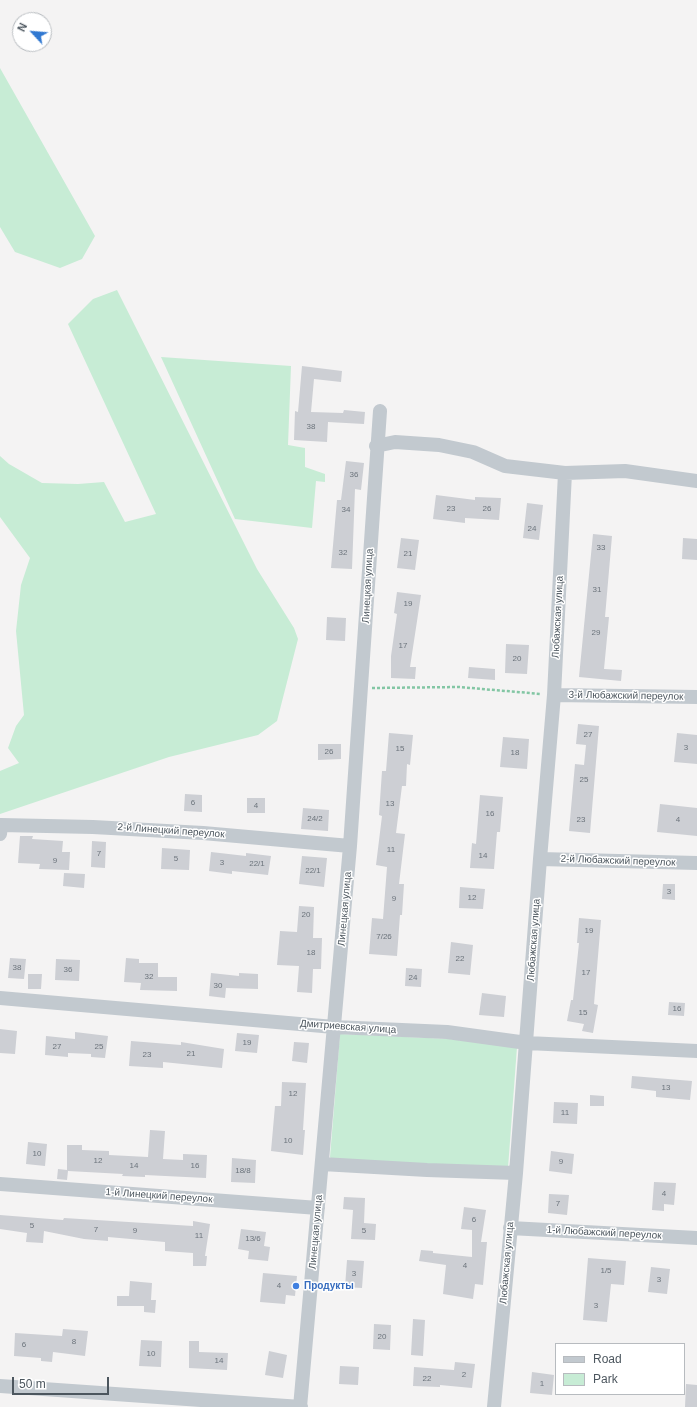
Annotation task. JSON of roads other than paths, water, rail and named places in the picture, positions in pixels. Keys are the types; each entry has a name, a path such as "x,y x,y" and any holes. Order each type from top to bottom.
{"street":[{"name":"Линецкая улица","path":"300,1407 350,846 362,688 376,446 380,411"},
{"path":"376,446 394,442 439,446 472,452 505,466 565,473 625,471 697,481"},
{"name":"Любажская улица","path":"494,1407 527,1043 540,858 554,695 565,473"},
{"name":"3-й Любажский переулок","path":"554,695 697,697"},
{"name":"2-й Линецкий переулок","path":"0,834 1,825 93,827 203,833 350,846"},
{"name":"2-й Любажский переулок","path":"540,858 697,864"},
{"name":"Дмитриевская улица","path":"0,998 334,1027 447,1032 527,1043 697,1051"},
{"path":"322,1164 516,1173"},
{"name":"1-й Линецкий переулок","path":"0,1184 318,1208"},
{"name":"1-й Любажский переулок","path":"510,1228 697,1238"},
{"path":"0,1386 300,1407"}],"place":[{"name":"Продукты","path":"296,1286"}]}
